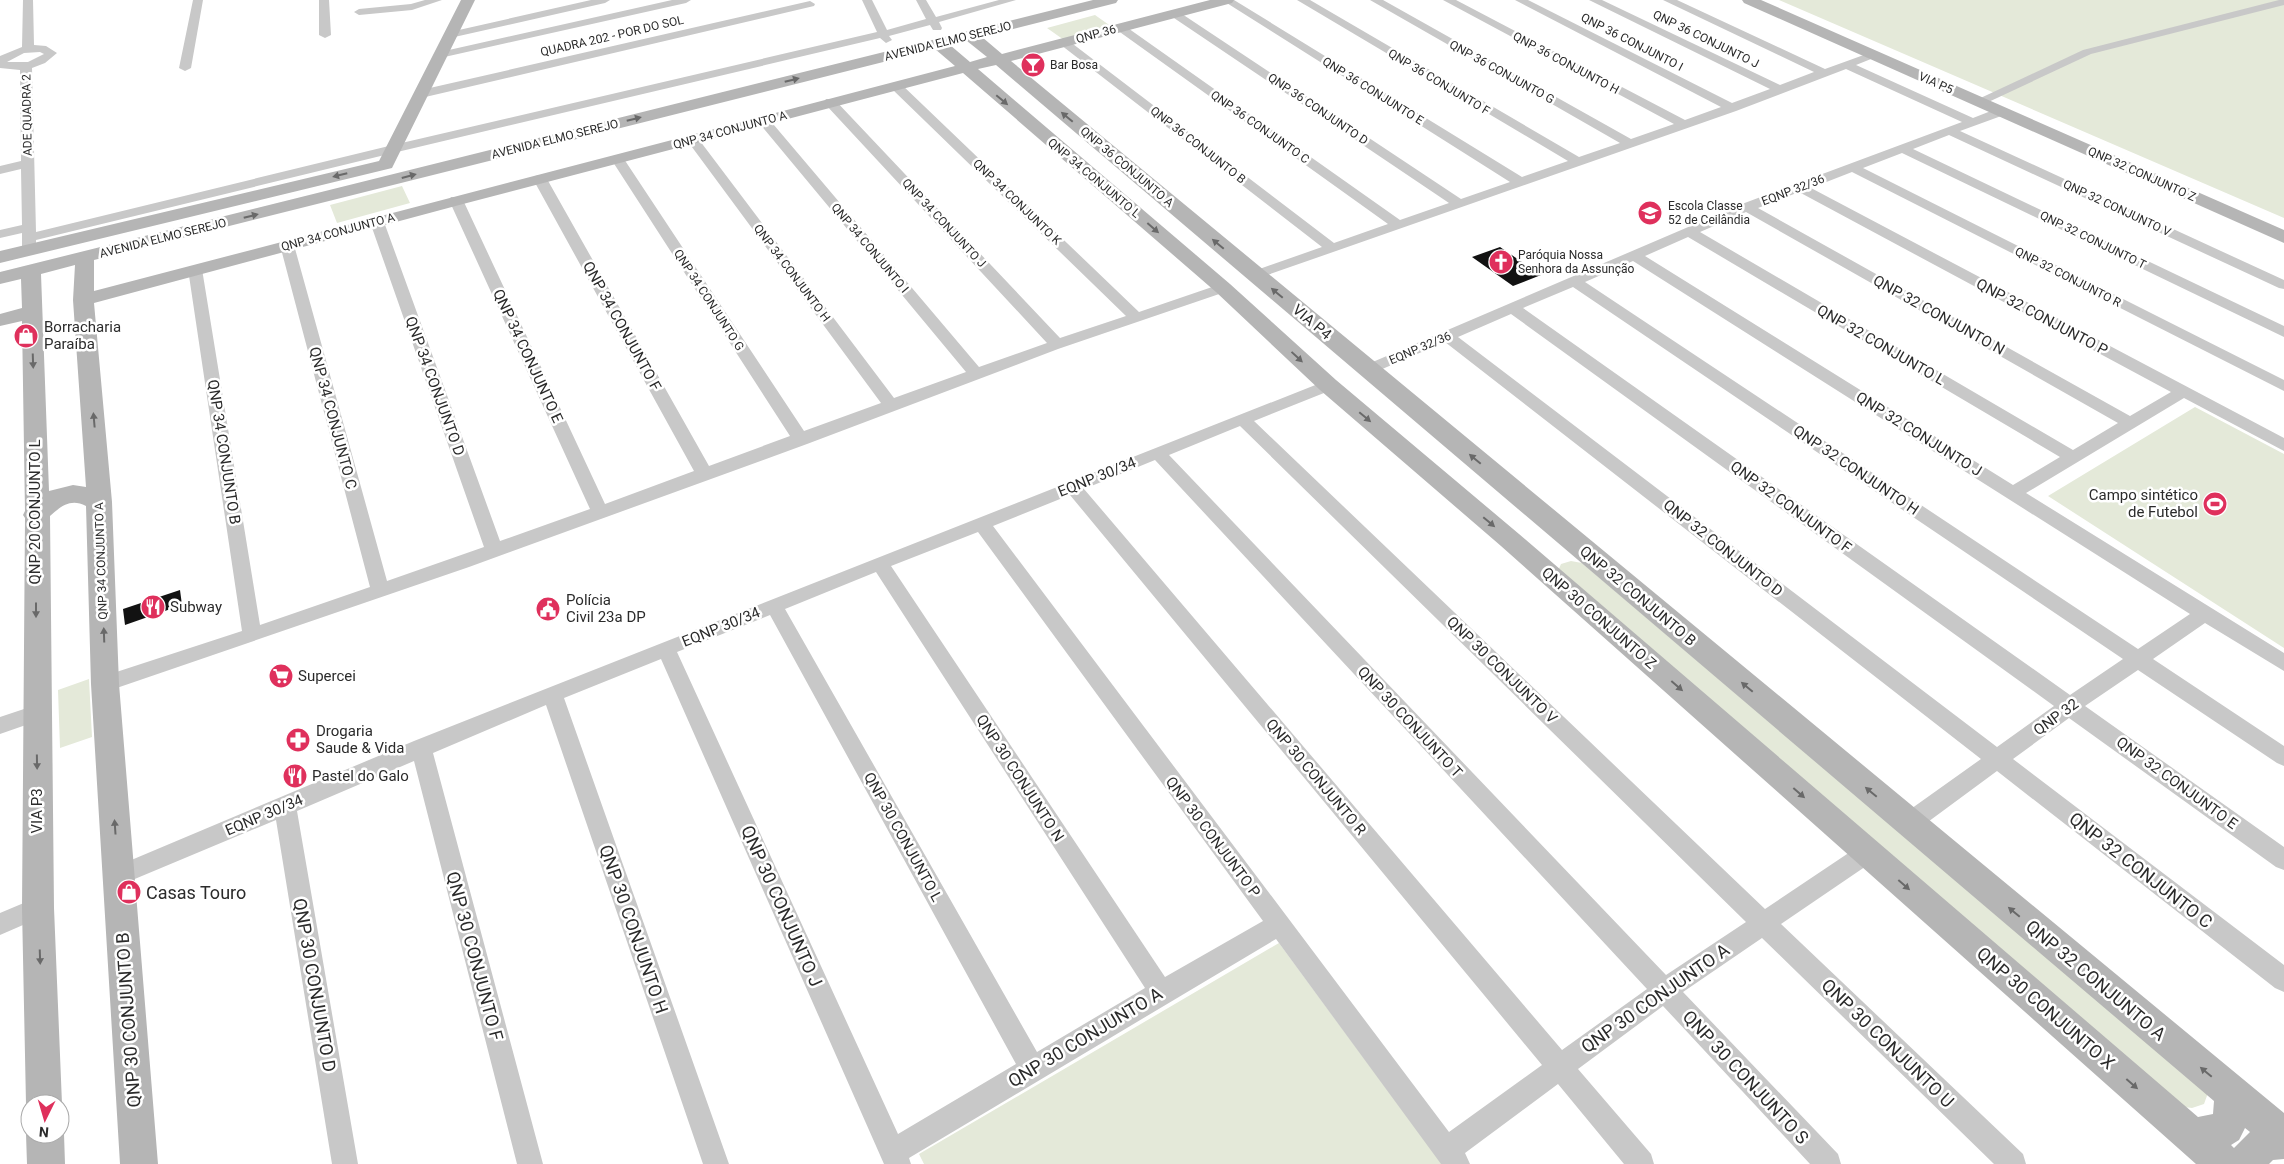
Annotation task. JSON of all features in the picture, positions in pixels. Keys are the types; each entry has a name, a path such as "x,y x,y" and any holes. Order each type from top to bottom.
{"street":[{"path":"28,0 28,49"},
{"path":"185,68 198,0"},
{"path":"324,0 325,35"},
{"path":"359,12 412,6 437,0"},
{"path":"389,156 468,0"},
{"path":"450,35 605,0"},
{"name":"QUADRA 202 - POR DO SOL","path":"440,55 686,0"},
{"path":"389,156 885,37 867,0"},
{"path":"921,0 936,31 965,69"},
{"path":"936,31 1011,0"},
{"name":"AVENIDA ELMO SEREJO","path":"0,257 30,246 389,156 511,141 550,140 1050,0"},
{"name":"AVENIDA ELMO SEREJO","path":"30,246 84,257 511,141 542,124 885,37 936,31 970,35 1110,0"},
{"name":"QNP 36","path":"965,69 1227,0"},
{"name":"QNP 36 CONJUNTO E","path":"1227,0 1520,182"},
{"name":"QNP 36 CONJUNTO F","path":"1302,0 1576,161"},
{"name":"QNP 36 CONJUNTO G","path":"1375,0 1630,144"},
{"name":"QNP 36 CONJUNTO H","path":"1448,0 1684,125"},
{"name":"QNP 36 CONJUNTO I","path":"1520,0 1732,108"},
{"name":"QNP 36 CONJUNTO J","path":"1594,0 1779,89"},
{"path":"1668,0 1823,72"},
{"name":"VIA P5","path":"1749,0 2000,112"},
{"path":"1978,102 2087,52 2244,14 2284,2"},
{"name":"QUADRA 202 - POR DO SOL","path":"421,94 810,4"},
{"name":"QNP 36 CONJUNTO D","path":"1175,14 1460,204"},
{"name":"QNP 36 CONJUNTO C","path":"1121,28 1399,226"},
{"path":"970,35 998,60"},
{"name":"QNP 36 CONJUNTO B","path":"1065,43 1331,247"},
{"path":"28,49 47,49 51,53 41,61 26,66 4,68 1,62 6,55 28,49"},
{"path":"1256,275 1331,247 1399,226 1576,161 1732,108 1872,55"},
{"name":"QNP 36 CONJUNTO A","path":"998,60 1256,275"},
{"path":"1845,64 1972,122"},
{"name":"ADE QUADRA 2","path":"26,66 30,246"},
{"name":"QNP 34 CONJUNTO A","path":"105,684 100,502 83,300 456,200 693,140 830,102 965,69"},
{"name":"QNP 34 CONJUNTO L","path":"965,69 1100,182 1222,288"},
{"name":"QNP 34 CONJUNTO K","path":"896,86 1137,318"},
{"name":"QNP 34 CONJUNTO J","path":"830,102 1058,344"},
{"name":"EQNP 32/36","path":"1368,370 1575,282 1633,255 1747,208 2000,112"},
{"name":"QNP 32 CONJUNTO Z","path":"2000,112 2284,236"},
{"name":"QNP 34 CONJUNTO I","path":"764,121 976,374"},
{"path":"542,124 535,134 537,137 550,140"},
{"name":"QNP 32 CONJUNTO V","path":"1950,131 2284,285"},
{"name":"QNP 34 CONJUNTO H","path":"693,140 891,406"},
{"name":"QNP 32 CONJUNTO T","path":"1901,148 2284,332"},
{"name":"QNP 34 CONJUNTO G","path":"617,159 801,440"},
{"name":"ADE QUADRA 2","path":"0,170 27,164"},
{"name":"QNP 32 CONJUNTO R","path":"1852,167 2284,386"},
{"path":"1100,182 1120,180 1133,172"},
{"name":"QNP 34 CONJUNTO F","path":"540,179 704,473"},
{"path":"1116,196 1129,188 1150,186"},
{"name":"QNP 32 CONJUNTO P","path":"1800,188 2284,445"},
{"name":"QNP 34 CONJUNTO E","path":"456,200 600,512"},
{"name":"QNP 32 CONJUNTO N","path":"1747,208 2130,423"},
{"name":"QNP 34 CONJUNTO D","path":"377,222 494,550"},
{"name":"QNP 32 CONJUNTO L","path":"1689,232 2073,457"},
{"path":"0,234 30,246 32,312 0,320"},
{"name":"QNP 34 CONJUNTO C","path":"286,245 380,590"},
{"name":"AVENIDA ELMO SEREJO","path":"0,278 30,246"},
{"name":"QNP 32 CONJUNTO J","path":"1633,255 2284,663"},
{"path":"83,300 84,257"},
{"name":"QNP 34 CONJUNTO B","path":"195,269 252,634"},
{"name":"VIA P4","path":"1256,275 1368,370"},
{"name":"QNP 32 CONJUNTO H","path":"1575,282 2138,658"},
{"path":"118,876 105,684 494,550 704,473 801,440 1058,344 1222,288 1328,385"},
{"name":"QNP 32 CONJUNTO F","path":"1513,308 2070,706"},
{"name":"QNP 20 CONJUNTO L","path":"32,312 36,482 36,713"},
{"name":"QNP 32 CONJUNTO D","path":"1447,336 1998,760"},
{"name":"QNP 32 CONJUNTO B","path":"1368,370 1909,823"},
{"name":"EQNP 30/34","path":"118,876 421,747 1328,385"},
{"name":"QNP 30 CONJUNTO Z","path":"1328,385 1546,571 1868,853"},
{"path":"2013,493 2184,392"},
{"name":"QNP 30 CONJUNTO V","path":"1242,419 1763,922"},
{"name":"QNP 30 CONJUNTO T","path":"1157,452 1664,991"},
{"path":"36,482 61,480 78,475 89,468 97,459"},
{"name":"QNP 30 CONJUNTO R","path":"1073,487 1641,1164"},
{"path":"35,515 49,502 67,494 84,492 100,502"},
{"name":"QNP 30 CONJUNTO P","path":"980,523 1452,1157"},
{"path":"1510,540 1525,541 1538,538 1548,532 1552,524"},
{"path":"1546,571 1546,560 1555,552 1569,549 1586,552"},
{"name":"QNP 30 CONJUNTO N","path":"880,564 1161,992"},
{"name":"QNP 30 CONJUNTO L","path":"774,606 1032,1068"},
{"name":"QNP 32","path":"1909,823 2070,706 2204,614"},
{"name":"QNP 30 CONJUNTO J","path":"666,649 895,1158"},
{"path":"2138,658 2284,756"},
{"name":"QNP 30 CONJUNTO H","path":"552,694 716,1164"},
{"name":"QNP 32 CONJUNTO E","path":"2070,706 2284,860"},
{"path":"0,726 36,713"},
{"name":"VIA P3","path":"36,713 38,908 44,1094"},
{"name":"QNP 30 CONJUNTO F","path":"421,747 530,1164"},
{"name":"QNP 32 CONJUNTO C","path":"1998,760 2284,980"},
{"name":"QNP 30 CONJUNTO D","path":"285,806 345,1164"},
{"name":"QNP 32 CONJUNTO A","path":"1909,823 2284,1138"},
{"name":"QNP 30 CONJUNTO A","path":"1452,1157 1559,1067 1763,922 1868,853"},
{"name":"QNP 30 CONJUNTO X","path":"1868,853 2224,1164"},
{"name":"QNP 30 CONJUNTO B","path":"118,876 138,1164"},
{"path":"0,924 38,908"},
{"name":"QNP 30 CONJUNTO U","path":"1763,922 2013,1164"},
{"name":"QNP 30 CONJUNTO A","path":"895,1158 1032,1068 1278,925"},
{"name":"QNP 30 CONJUNTO S","path":"1664,991 1828,1164"},
{"path":"2192,1136 2213,1136 2228,1127 2234,1112 2231,1093"},
{"path":"2246,1164 2254,1150 2269,1142 2284,1138"},
{"path":"45,1144 46,1164"}],"green space":[{"path":"1779,0 2284,0 2284,218"},
{"path":"1095,15 1112,27 1064,40 1047,28"},
{"path":"402,186 410,203 337,223 330,205"},
{"path":"2195,407 2284,454 2284,648 2048,496"},
{"path":"1571,561 1582,563 2208,1093 2204,1104 2192,1108 2184,1107 1558,571 1561,564"},
{"path":"89,679 92,737 60,748 58,690"},
{"path":"1279,943 1442,1164 924,1164 919,1154"}],"building":[{"name":"Paróquia Nossa Senhora da Assunção","path":"1500,247 1541,275 1513,286 1472,257"},
{"name":"Subway","path":"180,590 182,605 125,625 123,609"}],"place":[{"name":"Bar Bosa","path":"1033,65"},
{"name":"Escola Classe 52 de Ceilândia","path":"1650,213"},
{"name":"Paróquia Nossa Senhora da Assunção","path":"1501,262"},
{"name":"Borracharia Paraíba","path":"26,336"},
{"name":"Campo sintético de Futebol","path":"2215,504"},
{"name":"Subway","path":"153,607"},
{"name":"Polícia Civil 23a DP","path":"548,609"},
{"name":"Supercei","path":"281,676"},
{"name":"Drogaria Saude & Vida","path":"298,740"},
{"name":"Pastel do Galo","path":"295,776"},
{"name":"Casas Touro","path":"129,892"}]}
